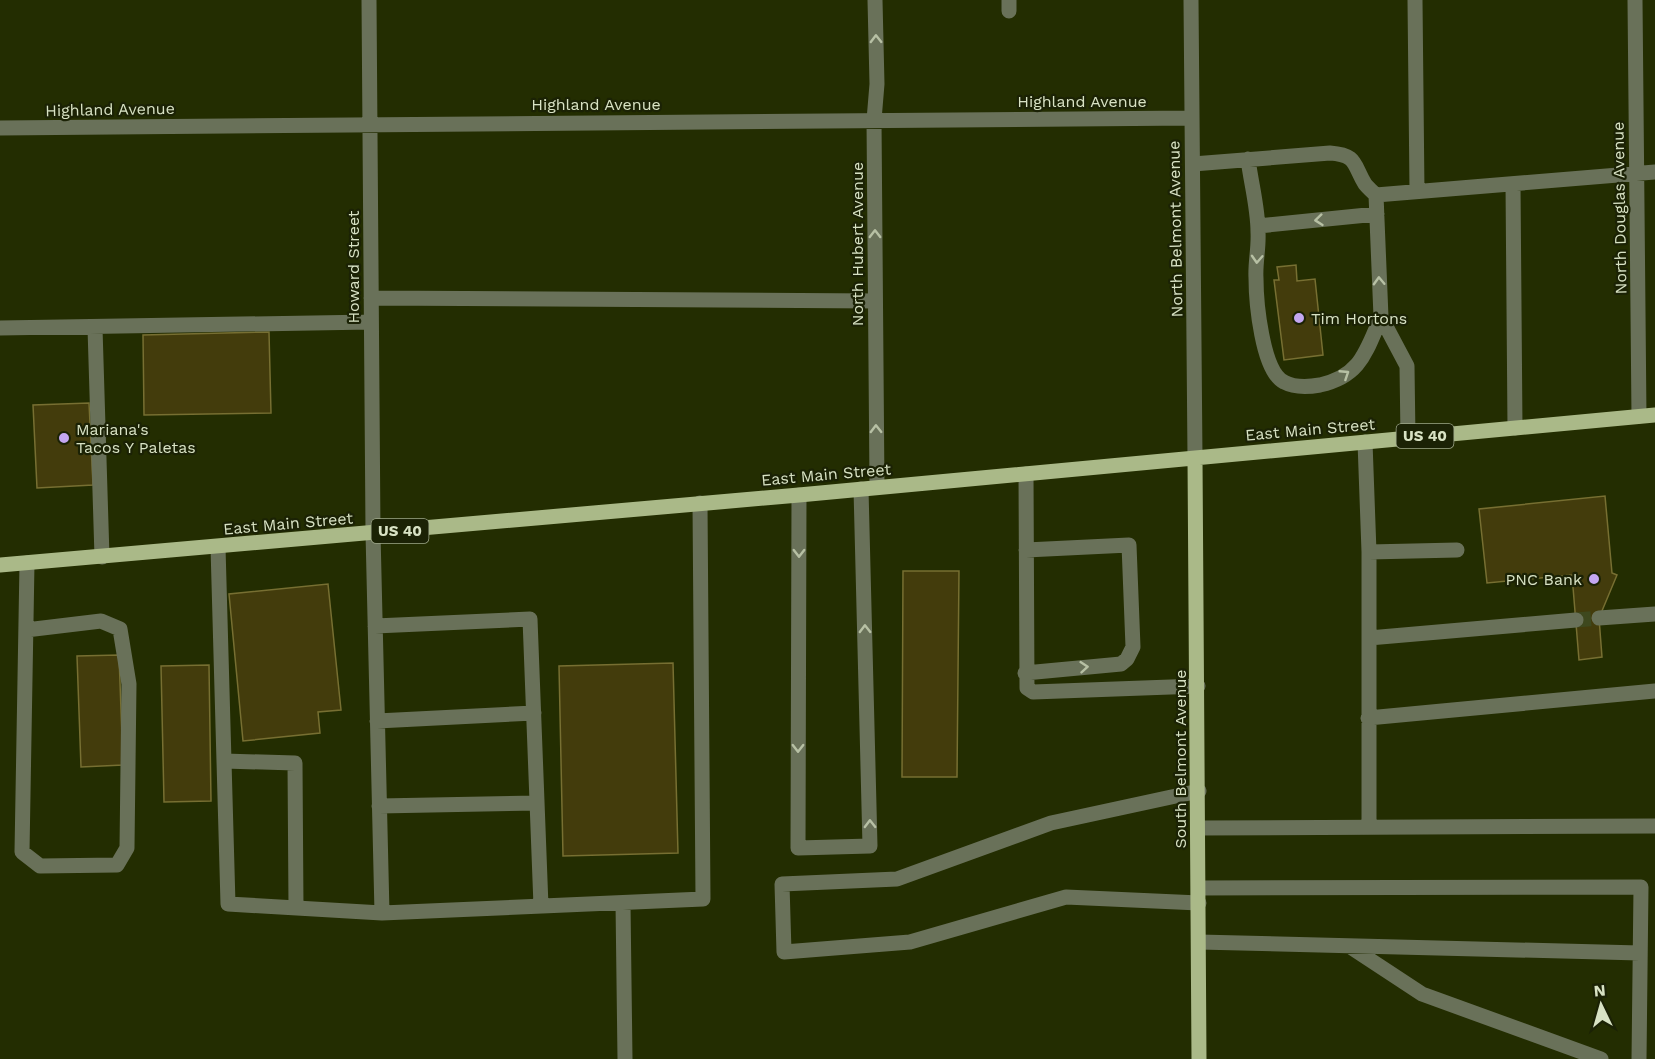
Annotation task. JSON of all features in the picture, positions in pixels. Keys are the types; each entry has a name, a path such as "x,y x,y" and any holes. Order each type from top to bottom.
{"main road":[{"name":"East Main Street","path":"0,565 800,495 1655,415"},
{"name":"South Belmont Avenue","path":"1195,458 1199,1059"}],"street":[{"name":"Howard Street","path":"369,0 373,533 382,913"},
{"name":"North Hubert Avenue","path":"800,495 798,848 870,846 869,488 875,301 874,120 877,84 875,0"},
{"name":"North Belmont Avenue","path":"1191,0 1195,458"},
{"path":"1415,0 1417,191"},
{"name":"North Douglas Avenue","path":"1635,0 1639,416"},
{"name":"Highland Avenue","path":"0,128 1192,118"},
{"path":"1192,164 1330,153 1341,154 1351,159 1365,184 1376,195 1381,317 1407,366 1408,438"},
{"path":"1248,159 1258,226 1256,279 1264,350 1272,371 1283,382 1306,387 1345,376 1362,360 1381,317"},
{"path":"1376,195 1655,172"},
{"path":"1513,184 1515,428"},
{"path":"1258,226 1377,214"},
{"path":"371,298 875,301"},
{"path":"0,328 371,322"},
{"path":"95,328 102,557"},
{"path":"1365,442 1369,552 1370,827"},
{"path":"1026,474 1025,672 1027,688 1034,692 1198,686"},
{"path":"218,547 228,904 382,913 703,899 700,504"},
{"path":"1025,672 1121,664 1133,647 1130,545 1026,550"},
{"path":"1369,552 1457,550"},
{"path":"26,630 101,621 120,629 129,684 127,848 117,865 40,866 22,852 27,563"},
{"path":"1599,618 1655,614"},
{"path":"375,626 530,619 540,906"},
{"path":"1369,638 1576,620"},
{"path":"1368,718 1655,691"},
{"path":"377,721 534,713"},
{"path":"224,761 295,763 296,908"},
{"path":"1199,791 1051,823 897,879 782,884 784,952 910,942 1066,897 1641,887 1639,1059"},
{"path":"379,807 537,803"},
{"path":"1199,828 1655,826"},
{"path":"623,903 625,1059"},
{"path":"1199,942 1640,953"},
{"path":"1349,946 1422,994 1601,1059"}],"building":[{"name":"Tim Hortons","path":"1296,265 1297,281 1315,279 1323,355 1284,360 1274,280 1279,280 1277,267"},
{"path":"269,332 271,413 144,415 143,335"},
{"path":"89,403 93,485 37,488 33,405"},
{"name":"PNC Bank","path":"1605,496 1612,573 1617,575 1599,618 1602,657 1579,660 1572,575 1487,583 1479,509"},
{"path":"903,571 959,571 957,777 902,777"},
{"path":"328,584 341,710 318,712 320,733 243,741 229,594"},
{"path":"119,655 123,765 81,767 77,656"},
{"path":"673,663 678,853 563,856 559,666"},
{"path":"209,665 211,801 164,802 161,666"}],"tunnel":[{"path":"1576,620 1599,618"}],"place":[{"name":"Tim Hortons","path":"1299,318"},
{"name":"Mariana's Tacos Y Paletas","path":"64,438"},
{"name":"PNC Bank","path":"1594,579"}]}
